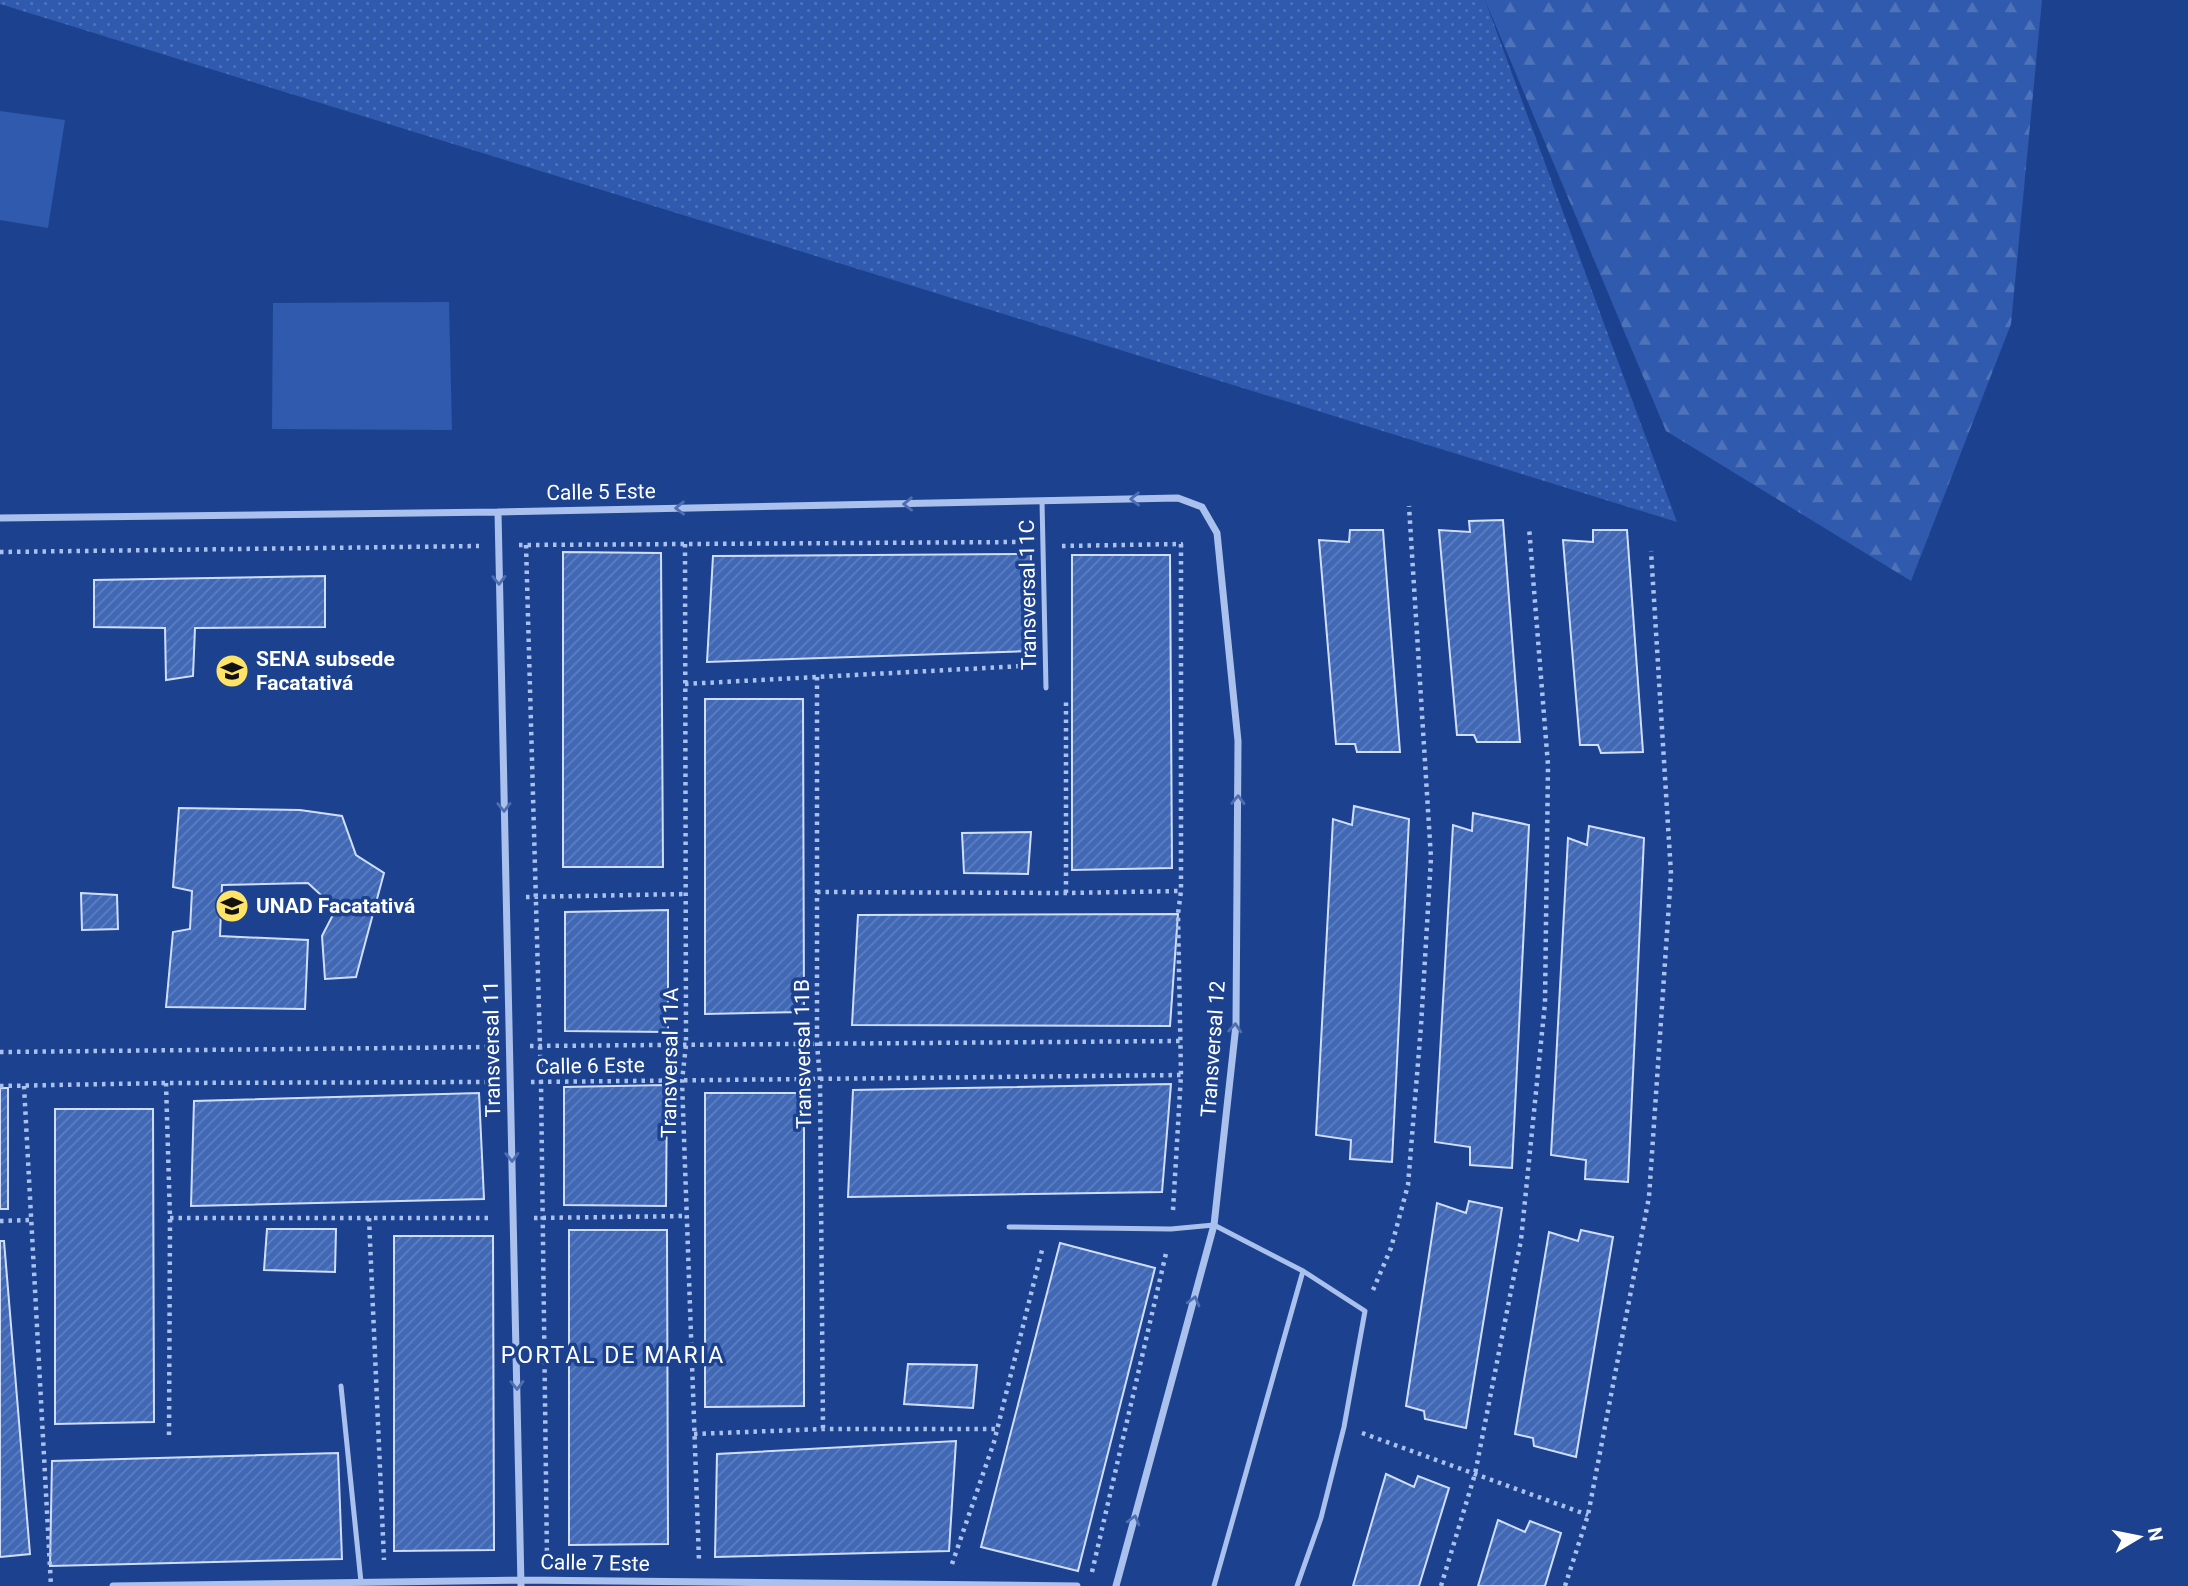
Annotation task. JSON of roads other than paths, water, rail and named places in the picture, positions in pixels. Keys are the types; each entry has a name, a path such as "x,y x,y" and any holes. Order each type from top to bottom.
{"street":[{"name":"Calle 5 Este","path":"0,517 498,512 1178,498 1202,507"},
{"name":"Transversal 12","path":"1116,1586 1214,1225 1236,1025 1238,741 1216,533 1202,507"},
{"name":"Transversal 11","path":"498,512 521,1583"},
{"name":"Calle 7 Este","path":"113,1586 547,1581 1077,1586"}],"lane":[{"name":"Transversal 11C","path":"1042,501 1046,688"},
{"path":"1009,1227 1171,1229 1214,1225 1303,1271 1365,1311 1345,1427 1321,1518 1297,1586"},
{"path":"1214,1586 1303,1271"},
{"path":"341,1386 360,1582"}],"place":[{"name":"SENA subsede Facatativá","path":"232,671"},
{"name":"UNAD Facatativá","path":"232,906"}],"district":[{"name":"PORTAL DE MARIA","path":"613,1355"}]}
